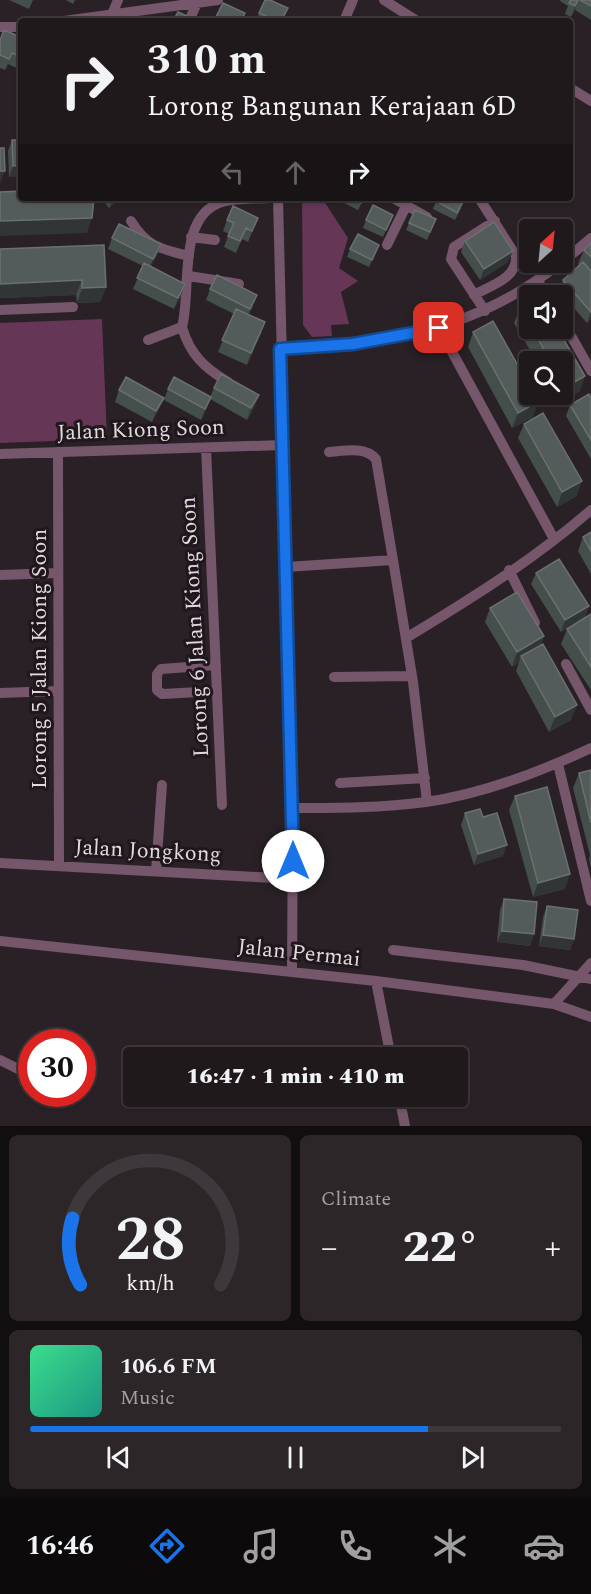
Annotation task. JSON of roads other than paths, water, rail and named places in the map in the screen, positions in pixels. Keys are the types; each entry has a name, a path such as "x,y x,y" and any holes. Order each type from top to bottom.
{"street":[{"path":"110,18 118,0"},
{"path":"110,18 218,0"},
{"path":"345,18 353,0"},
{"path":"384,0 412,18"},
{"path":"190,18 197,3"},
{"path":"0,27 18,27"},
{"path":"573,90 591,100"},
{"path":"228,382 197,360 186,342 182,327 187,312 191,237 196,224 207,211 222,202 234,201"},
{"path":"278,201 293,808 292,971"},
{"path":"387,245 408,201 433,220"},
{"path":"474,296 513,273 517,265 516,256 481,201"},
{"path":"131,221 145,241 158,248 189,256"},
{"path":"485,311 451,259 454,247 495,221"},
{"path":"191,237 215,240"},
{"path":"280,349 353,344 439,328 485,311 538,281 591,238"},
{"path":"189,276 239,284"},
{"path":"538,281 540,285"},
{"path":"0,310 73,307"},
{"path":"147,340 182,327"},
{"path":"439,328 554,539"},
{"path":"573,339 591,371"},
{"name":"Jalan Kiong Soon","path":"0,454 283,445"},
{"name":"Lorong 6 Jalan Kiong Soon","path":"206,448 222,805"},
{"path":"329,452 357,451 368,453 376,459 412,676 427,802"},
{"name":"Lorong 5 Jalan Kiong Soon","path":"58,452 58,866"},
{"path":"406,638 554,539 591,510"},
{"path":"286,567 393,560"},
{"path":"509,570 536,623"},
{"path":"0,575 58,573"},
{"path":"566,664 591,710"},
{"path":"216,665 161,669 157,674 157,690 162,694 217,691"},
{"path":"334,677 412,676"},
{"path":"0,693 58,691"},
{"path":"293,808 378,807 427,802 467,793 558,764 591,748"},
{"path":"558,764 591,900"},
{"path":"340,783 425,778"},
{"path":"156,872 162,785"},
{"name":"Jalan Jongkong","path":"0,862 293,879"},
{"name":"Jalan Permai","path":"0,941 376,981 554,1004 591,1017"},
{"path":"393,950 523,965 586,977"},
{"path":"554,1004 586,977 591,963"},
{"path":"376,981 389,1047"},
{"path":"0,1060 18,1069"},
{"path":"401,1107 405,1126"}]}
